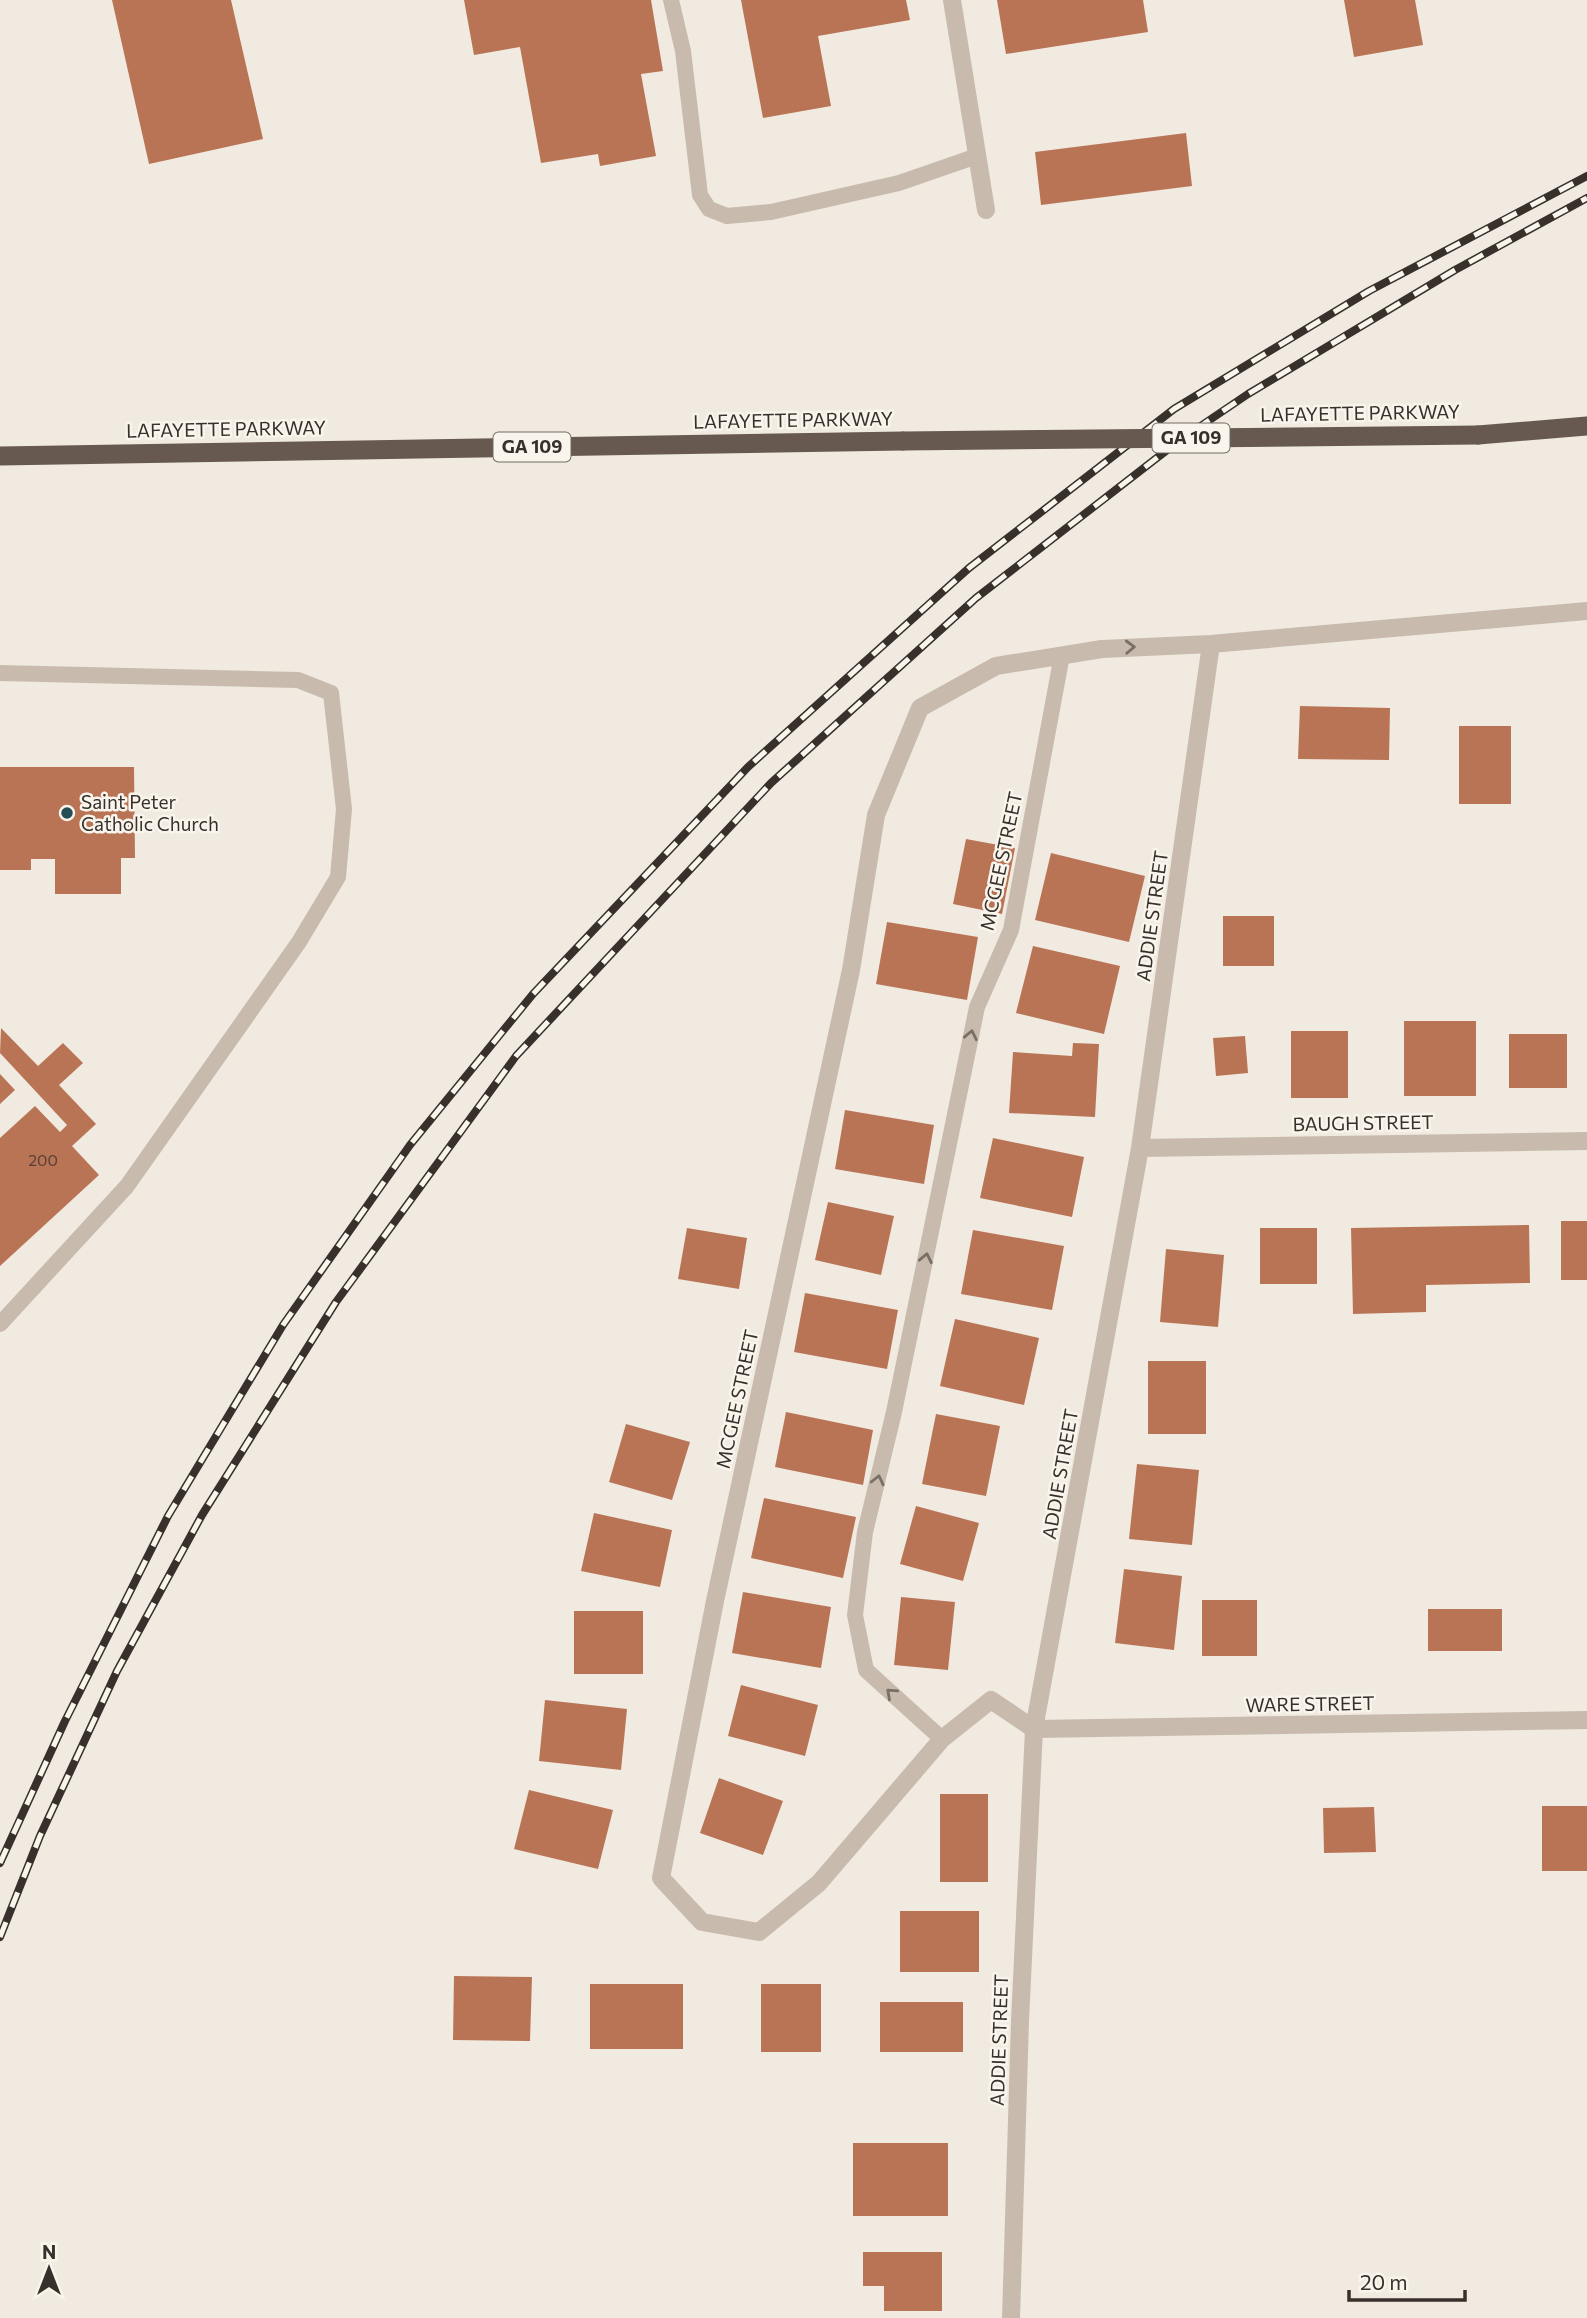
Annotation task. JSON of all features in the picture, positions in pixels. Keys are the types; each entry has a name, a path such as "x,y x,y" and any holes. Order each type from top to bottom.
{"highway":[{"name":"LAFAYETTE PARKWAY","path":"0,456 903,441 1478,435 1587,426"}],"street":[{"path":"952,0 986,210"},
{"name":"MCGEE STREET","path":"1034,1730 990,1700 942,1739 819,1883 759,1932 702,1922 661,1878 715,1601 851,970 876,814 920,708 996,666 1102,649 1211,644 1587,611"},
{"name":"ADDIE STREET","path":"1011,2318 1020,2021 1034,1730 1140,1148 1211,644"},
{"name":"BAUGH STREET","path":"1140,1148 1587,1141"},
{"name":"WARE STREET","path":"1034,1730 1587,1720"}],"lane":[{"path":"671,0 682,51 700,195 709,209 727,216 771,212 900,183 977,156"},
{"name":"MCGEE STREET","path":"942,1739 866,1670 855,1615 865,1532 894,1412 977,1007 1011,930 1062,655"},
{"path":"0,673 298,680 331,693 344,809 338,877 299,942 127,1186 0,1324"}],"building":[{"path":"112,0 231,0 263,139 149,164"},
{"path":"464,0 651,0 663,71 641,74 656,156 600,166 598,154 541,163 520,47 474,55"},
{"path":"741,0 906,0 910,20 818,36 831,106 763,118"},
{"path":"997,0 1143,0 1148,32 1006,54"},
{"path":"1344,0 1415,0 1423,45 1354,57"},
{"path":"1186,133 1192,186 1041,205 1035,152"},
{"path":"1300,706 1390,708 1389,760 1298,759"},
{"path":"1459,726 1511,726 1511,804 1459,804"},
{"name":"Saint Peter Catholic Church","path":"0,767 134,767 135,858 121,858 121,894 55,894 55,859 31,859 31,870 0,870"},
{"path":"966,839 1015,848 1002,914 953,904"},
{"path":"1051,853 1145,876 1129,942 1035,920"},
{"path":"1223,916 1274,916 1274,966 1223,966"},
{"path":"887,922 978,937 967,1000 876,984"},
{"path":"1033,946 1120,966 1104,1034 1016,1013"},
{"path":"1404,1021 1476,1021 1476,1096 1404,1096"},
{"path":"1,1028 38,1066 63,1043 83,1063 59,1085 96,1124 72,1146 99,1175 0,1266 0,1138 35,1106 60,1132 67,1125 0,1053"},
{"path":"1291,1031 1348,1031 1348,1098 1291,1098"},
{"path":"1509,1034 1567,1034 1567,1088 1509,1088"},
{"path":"1245,1036 1248,1073 1216,1076 1213,1038"},
{"path":"1073,1043 1099,1044 1095,1117 1009,1113 1013,1052 1072,1056"},
{"path":"0,1074 15,1090 0,1104"},
{"path":"845,1110 934,1125 924,1184 835,1169"},
{"path":"993,1138 1084,1157 1072,1217 980,1198"},
{"path":"828,1202 894,1216 881,1275 815,1260"},
{"path":"1561,1221 1587,1221 1587,1280 1561,1280"},
{"path":"1529,1225 1530,1283 1426,1285 1426,1312 1353,1314 1351,1228"},
{"path":"687,1228 747,1238 739,1289 678,1279"},
{"path":"1260,1228 1317,1228 1317,1284 1260,1284"},
{"path":"973,1230 1064,1246 1052,1310 961,1294"},
{"path":"1166,1249 1224,1255 1218,1327 1160,1322"},
{"path":"805,1293 898,1310 887,1369 794,1352"},
{"path":"955,1319 1039,1338 1024,1405 940,1386"},
{"path":"1148,1361 1206,1361 1206,1434 1148,1434"},
{"path":"786,1412 873,1430 863,1485 775,1467"},
{"path":"936,1414 1000,1426 986,1496 922,1484"},
{"path":"626,1424 690,1442 672,1500 609,1482"},
{"path":"1137,1464 1199,1470 1192,1545 1129,1539"},
{"path":"764,1498 856,1517 843,1578 751,1558"},
{"path":"916,1506 979,1523 963,1581 900,1564"},
{"path":"594,1513 672,1530 660,1587 581,1571"},
{"path":"1124,1569 1182,1576 1174,1650 1115,1643"},
{"path":"743,1592 831,1607 821,1668 732,1653"},
{"path":"901,1597 955,1602 948,1670 894,1665"},
{"path":"1202,1600 1257,1600 1257,1656 1202,1656"},
{"path":"1428,1609 1502,1609 1502,1651 1428,1651"},
{"path":"574,1611 643,1611 643,1674 574,1674"},
{"path":"741,1685 818,1705 805,1756 728,1736"},
{"path":"545,1700 627,1709 621,1770 539,1761"},
{"path":"719,1778 783,1801 763,1855 700,1833"},
{"path":"529,1790 613,1810 598,1869 514,1849"},
{"path":"940,1794 988,1794 988,1882 940,1882"},
{"path":"1542,1806 1587,1806 1587,1871 1542,1871"},
{"path":"1374,1807 1376,1852 1324,1853 1323,1808"},
{"path":"900,1911 979,1911 979,1972 900,1972"},
{"path":"454,1976 532,1977 530,2041 453,2040"},
{"path":"590,1984 683,1984 683,2049 590,2049"},
{"path":"761,1984 821,1984 821,2052 761,2052"},
{"path":"880,2002 963,2002 963,2052 880,2052"},
{"path":"853,2143 948,2143 948,2216 853,2216"},
{"path":"863,2252 942,2252 942,2311 884,2311 884,2286 863,2286"}],"railway":[{"path":"0,1863 65,1721 168,1516 283,1325 410,1145 533,994 748,767 969,568 1174,409 1369,291 1587,176"},
{"path":"0,1937 40,1836 117,1671 202,1515 336,1302 516,1056 771,783 976,598 1180,440 1248,394 1455,270 1587,198"}],"place":[{"name":"Saint Peter Catholic Church","path":"67,813"}]}
